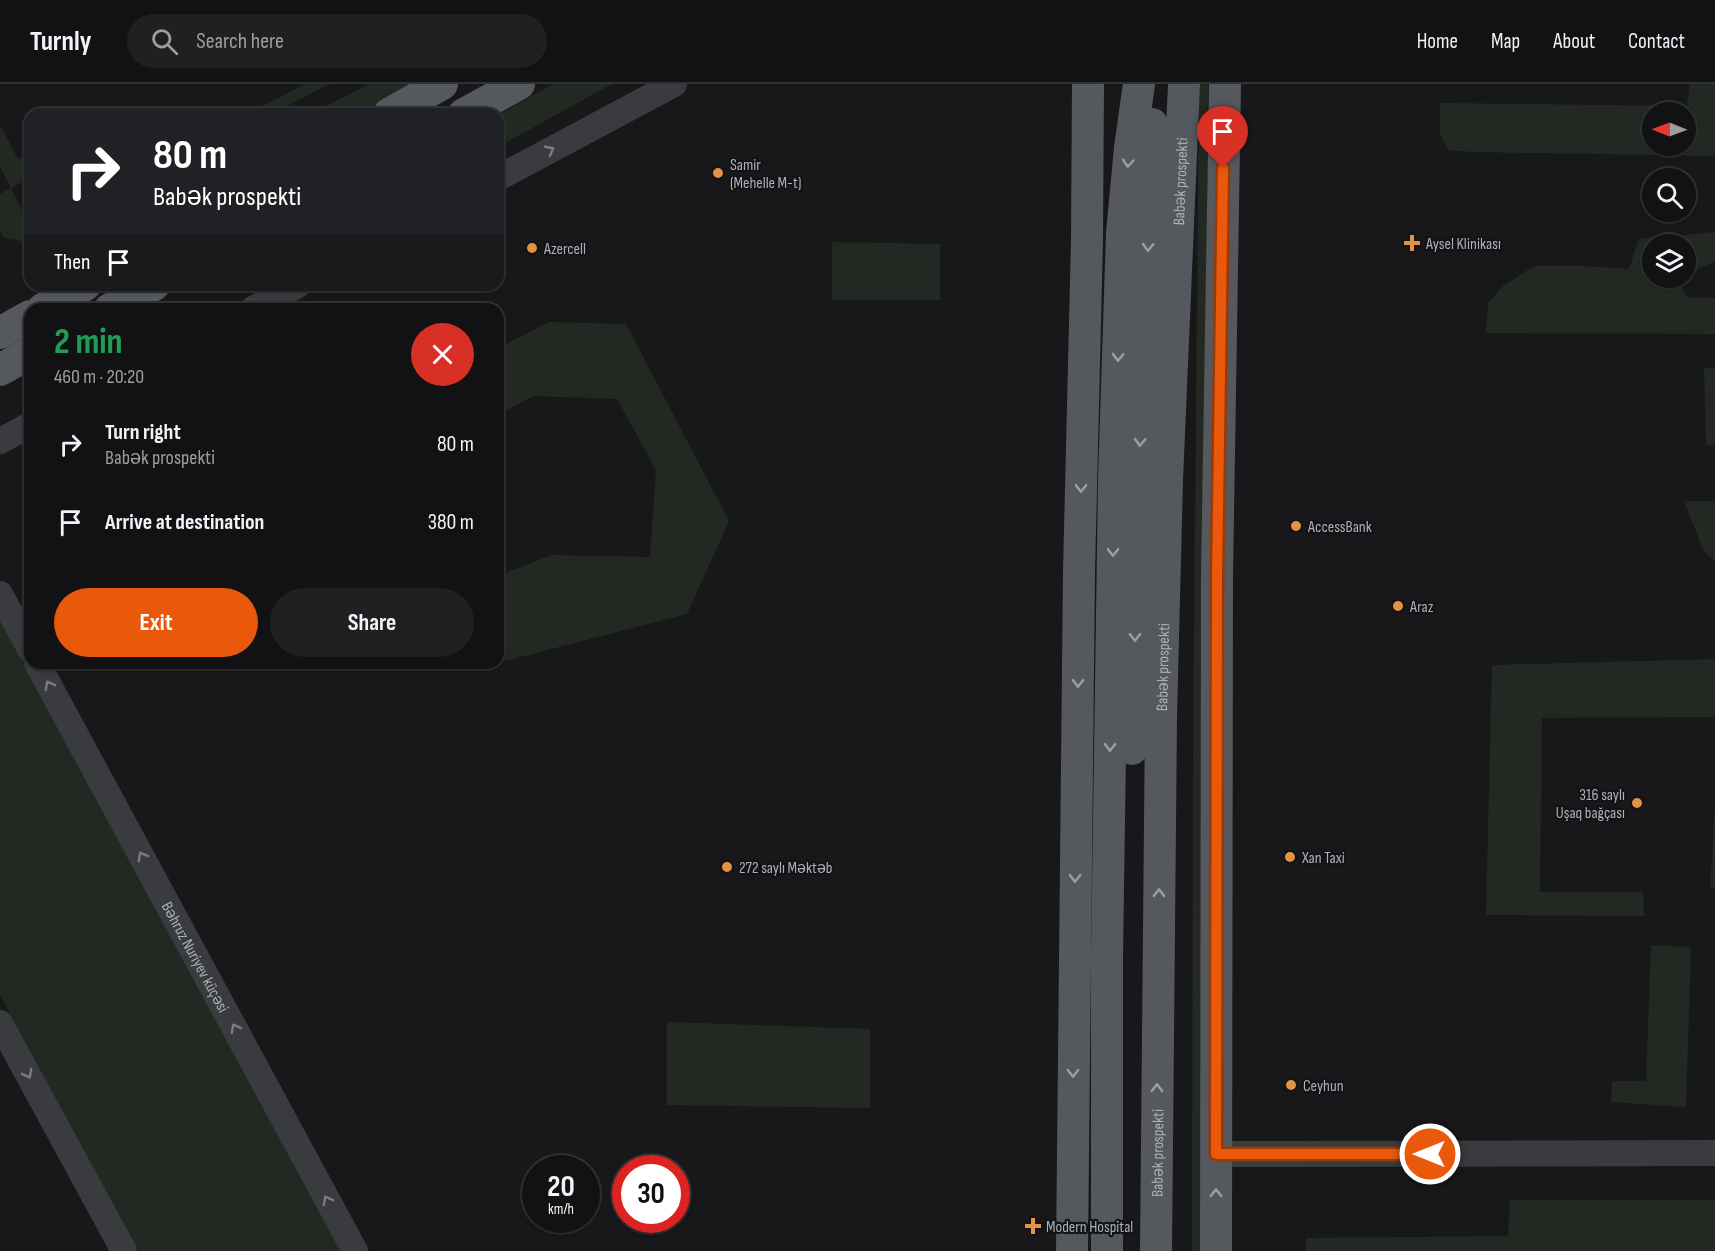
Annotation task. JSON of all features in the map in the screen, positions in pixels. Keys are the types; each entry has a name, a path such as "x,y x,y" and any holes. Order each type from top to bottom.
{"main road":[{"path":"400,108 442,84"},
{"path":"475,108 519,84"},
{"path":"1072,1251 1079,572 1087,240 1088,84"},
{"path":"1087,240 1103,84"},
{"path":"1107,1251 1107,956 1114,480 1122,233 1139,84"},
{"name":"Babək prospekti","path":"1128,1251 1129,953 1133,719 1153,84"},
{"path":"1216,1245 1217,576 1225,84"},
{"path":"1178,1251 1184,94"},
{"name":"Babək prospekti","path":"1156,1251 1161,716 1167,492 1184,94"},
{"path":"54,303 74,291"},
{"path":"121,303 143,291"},
{"path":"0,333 24,319"},
{"path":"0,370 24,356"}],"street":[{"path":"504,175 674,84"},
{"path":"264,303 287,291"},
{"path":"0,441 24,429"},
{"path":"0,594 24,638"},
{"name":"Bəhruz Nuriyev küçəsi","path":"41,669 355,1251"},
{"path":"0,1023 124,1251"},
{"path":"1216,1154 1715,1153"}],"shaded area":[{"path":"305,84 329,84 283,108 259,108"},
{"path":"369,84 421,84 375,108 323,108"},
{"path":"553,84 612,84 504,144 504,112"},
{"path":"1199,84 1208,84 1200,1251 1192,1251 1193,748"},
{"path":"1690,84 1715,84 1715,156 1696,156 1696,102 1688,102"},
{"path":"1440,103 1642,105 1642,155 1449,150 1440,134"},
{"path":"0,125 18,159 24,156 24,181 11,188 0,167"},
{"path":"11,188 24,214 24,243 4,238 0,230 0,194"},
{"path":"1715,232 1715,262 1696,269 1696,234 1693,234"},
{"path":"1639,239 1642,239 1642,288 1683,288 1686,297 1715,298 1715,334 1486,333 1488,303 1503,286 1534,266 1629,269"},
{"path":"832,242 940,244 940,300 832,300"},
{"path":"549,322 626,324 729,521 687,614 505,661 504,574 552,555 650,557 656,470 617,399 533,396 504,412 504,345"},
{"path":"1704,368 1715,368 1715,445 1706,445"},
{"path":"1684,501 1715,501 1715,561 1704,552"},
{"path":"0,613 24,658 24,669 30,669 341,1251 138,1251 0,995"},
{"path":"1715,659 1715,717 1542,718 1540,892 1643,892 1644,916 1486,915 1492,665"},
{"path":"1715,803 1715,888 1710,888"},
{"path":"1651,945 1691,947 1686,1107 1611,1102 1612,1081 1646,1081"},
{"path":"667,1022 870,1029 870,1108 667,1105"},
{"path":"1510,1200 1715,1200 1715,1251 1306,1251 1306,1238 1508,1236"}],"place":[{"name":"Samir (Mehelle M-t)","path":"718,173"},
{"name":"Aysel Klinikası","path":"1412,243"},
{"name":"Azercell","path":"532,248"},
{"name":"AccessBank","path":"1296,526"},
{"name":"Araz","path":"1398,606"},
{"name":"316 saylı Uşaq bağçası","path":"1637,803"},
{"name":"Xan Taxi","path":"1290,857"},
{"name":"272 saylı Məktəb","path":"727,867"},
{"name":"Ceyhun","path":"1291,1085"},
{"name":"Modern Hospital","path":"1033,1226"}],"route":[{"path":"1223,168 1217,576 1216,1154 1430,1154"}]}
